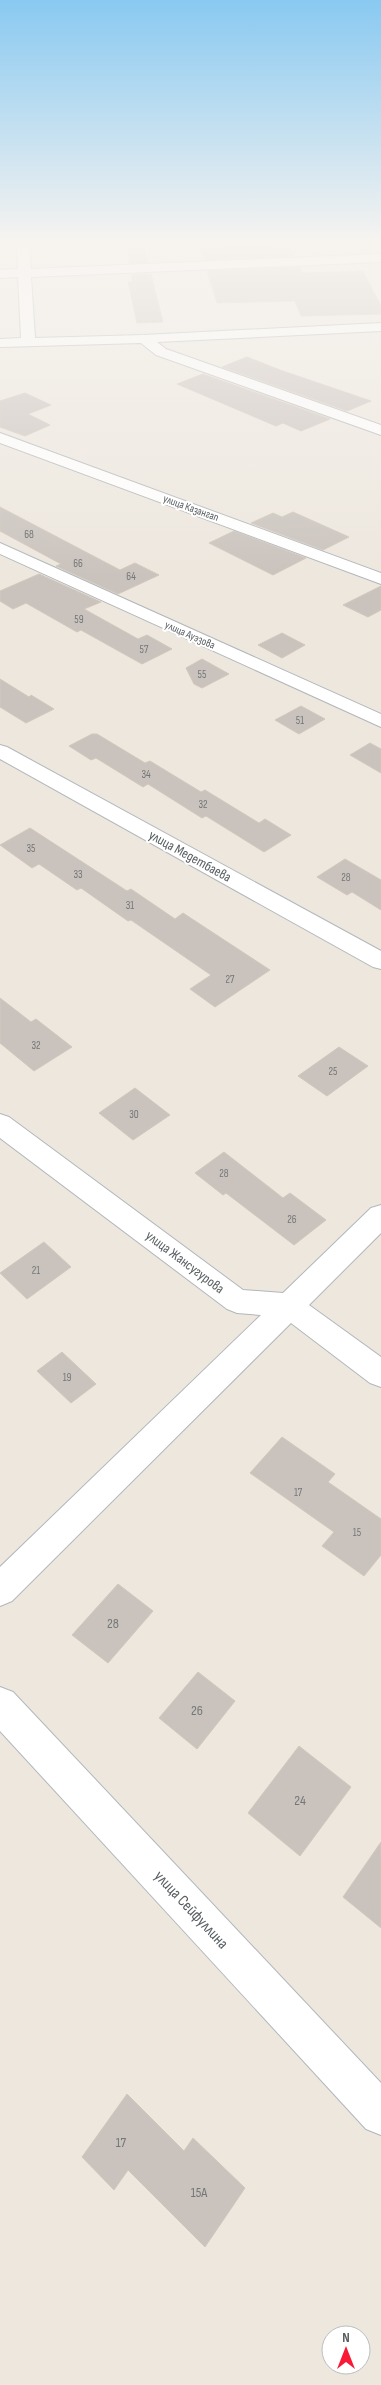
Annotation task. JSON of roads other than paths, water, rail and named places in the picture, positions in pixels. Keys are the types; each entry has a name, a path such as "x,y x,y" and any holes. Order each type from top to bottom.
{"street":[{"path":"167,354 381,430"},
{"name":"улица Казангап","path":"0,438 381,579"},
{"name":"улица Ауэзова","path":"0,548 381,721"},
{"name":"улица Медетбаева","path":"0,751 381,961"},
{"name":"улица Жансугурова","path":"0,1124 237,1301 289,1306"},
{"path":"0,1590 381,1216"},
{"path":"289,1306 381,1374"},
{"name":"улица Сейфуллина","path":"0,1705 381,2114"}]}
